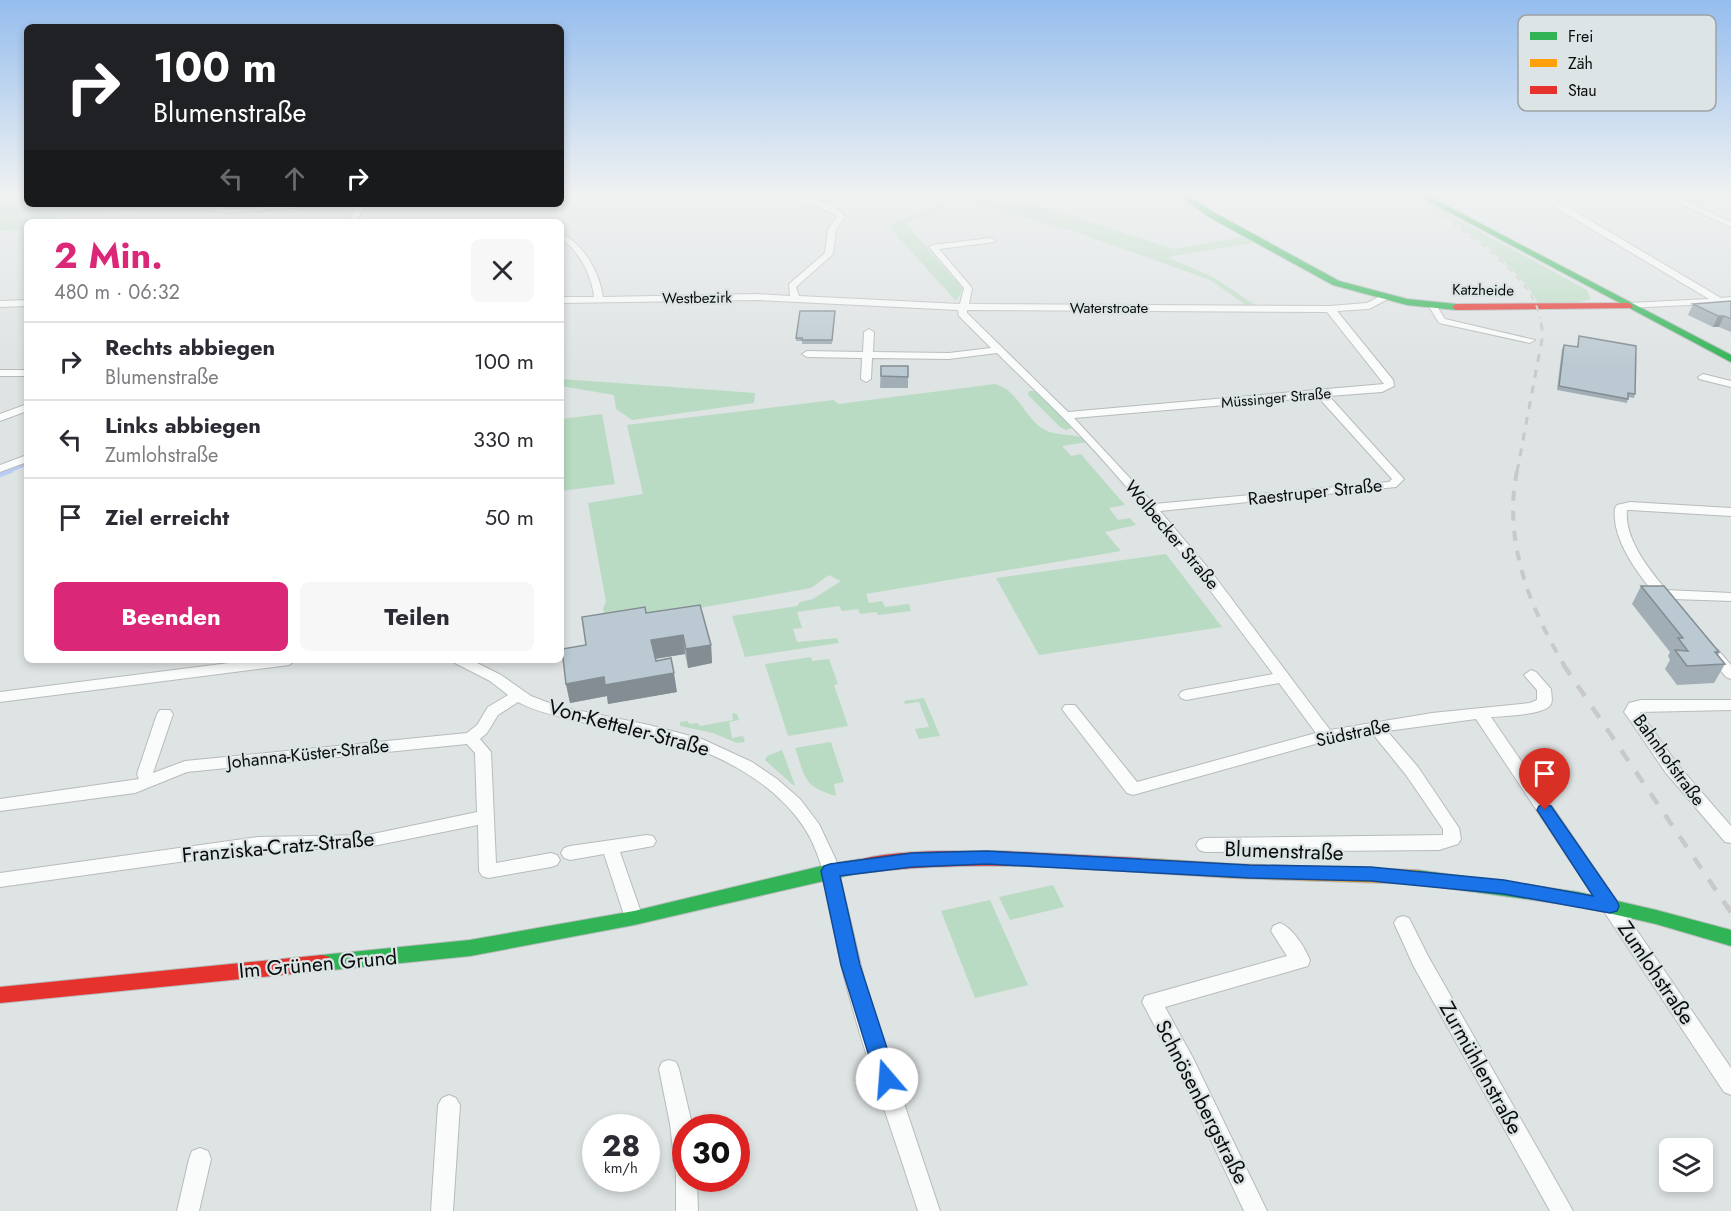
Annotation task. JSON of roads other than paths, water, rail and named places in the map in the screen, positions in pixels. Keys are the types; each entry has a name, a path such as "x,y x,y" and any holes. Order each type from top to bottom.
{"street":[{"path":"577,252 592,275 599,299"},
{"path":"795,299 792,286 829,252"},
{"path":"937,252 968,288 962,307"},
{"name":"Katzheide","path":"1279,252 1316,274 1346,286 1385,297 1432,305 1629,306"},
{"path":"1527,252 1731,360"},
{"path":"1636,252 1718,300"},
{"path":"1580,280 1599,298 1596,303 1585,306"},
{"name":"Westbezirk","path":"564,300 757,297 962,307"},
{"name":"Waterstroate","path":"962,307 1330,309 1365,307 1385,297"},
{"path":"1629,306 1731,300"},
{"path":"0,304 24,303"},
{"path":"1432,305 1442,321 1530,340"},
{"name":"Wolbecker Straße","path":"962,307 963,316 1066,415 1151,508 1208,577 1326,736"},
{"name":"Müssinger Straße","path":"1066,415 1382,389 1389,386 1389,381 1330,309"},
{"path":"867,379 869,332"},
{"path":"807,354 959,356 998,350"},
{"path":"0,373 24,373"},
{"path":"1703,377 1731,384"},
{"name":"Raestruper Straße","path":"1151,508 1392,484 1398,479 1320,394"},
{"path":"0,418 24,409"},
{"path":"0,469 24,459"},
{"path":"1677,612 1643,569 1624,533 1619,515 1621,508 1630,506 1731,512"},
{"path":"1661,594 1731,597"},
{"path":"1700,639 1731,674"},
{"path":"0,697 266,663"},
{"name":"Von-Ketteler-Straße","path":"466,663 499,681 528,701 690,741 750,768 787,797 804,816 816,834 830,871 851,965 929,1211"},
{"name":"Südstraße","path":"1070,709 1133,789 1326,736 1375,727 1533,708 1544,703 1544,689 1531,675"},
{"path":"1186,695 1283,677"},
{"path":"518,695 494,711 482,729 471,738 483,752 488,871 550,860"},
{"name":"Bahnhofstraße","path":"1731,705 1641,705 1632,709 1638,723 1672,769 1731,837"},
{"name":"Zumlohstraße","path":"1480,713 1731,1085"},
{"path":"148,783 145,774 165,714"},
{"path":"1205,845 1439,843 1452,839 1451,828 1424,788 1375,727"},
{"name":"Johanna-Küster-Straße","path":"0,805 135,787 185,767 471,738"},
{"name":"Franziska-Cratz-Straße","path":"0,880 258,844 368,841 484,817"},
{"path":"570,853 647,841"},
{"path":"610,847 634,918"},
{"name":"Blumenstraße","path":"830,871 912,860 987,857 1233,871 1371,874 1504,887 1610,906 1731,938"},
{"name":"Im Grünen Grund","path":"0,995 470,948 634,918 830,871"},
{"name":"Zurmühlenstraße","path":"1403,923 1421,961 1562,1211"},
{"name":"Schnösenbergstraße","path":"1256,1211 1186,1065 1152,1002 1301,960 1280,931"},
{"path":"669,1069 679,1114"},
{"path":"442,1211 448,1105"},
{"path":"188,1211 200,1158"},
{"path":"686,1192 687,1211"}],"waterway":[{"path":"7,472 24,465"},
{"path":"0,475 11,471"}],"railway":[{"path":"1490,252 1522,282 1534,300 1540,318"},
{"path":"1517,472 1543,334 1540,317"},
{"path":"1517,471 1514,497 1516,548 1530,596 1551,643 1564,665"},
{"path":"1563,664 1728,908"},
{"path":"1727,906 1731,912"}]}
